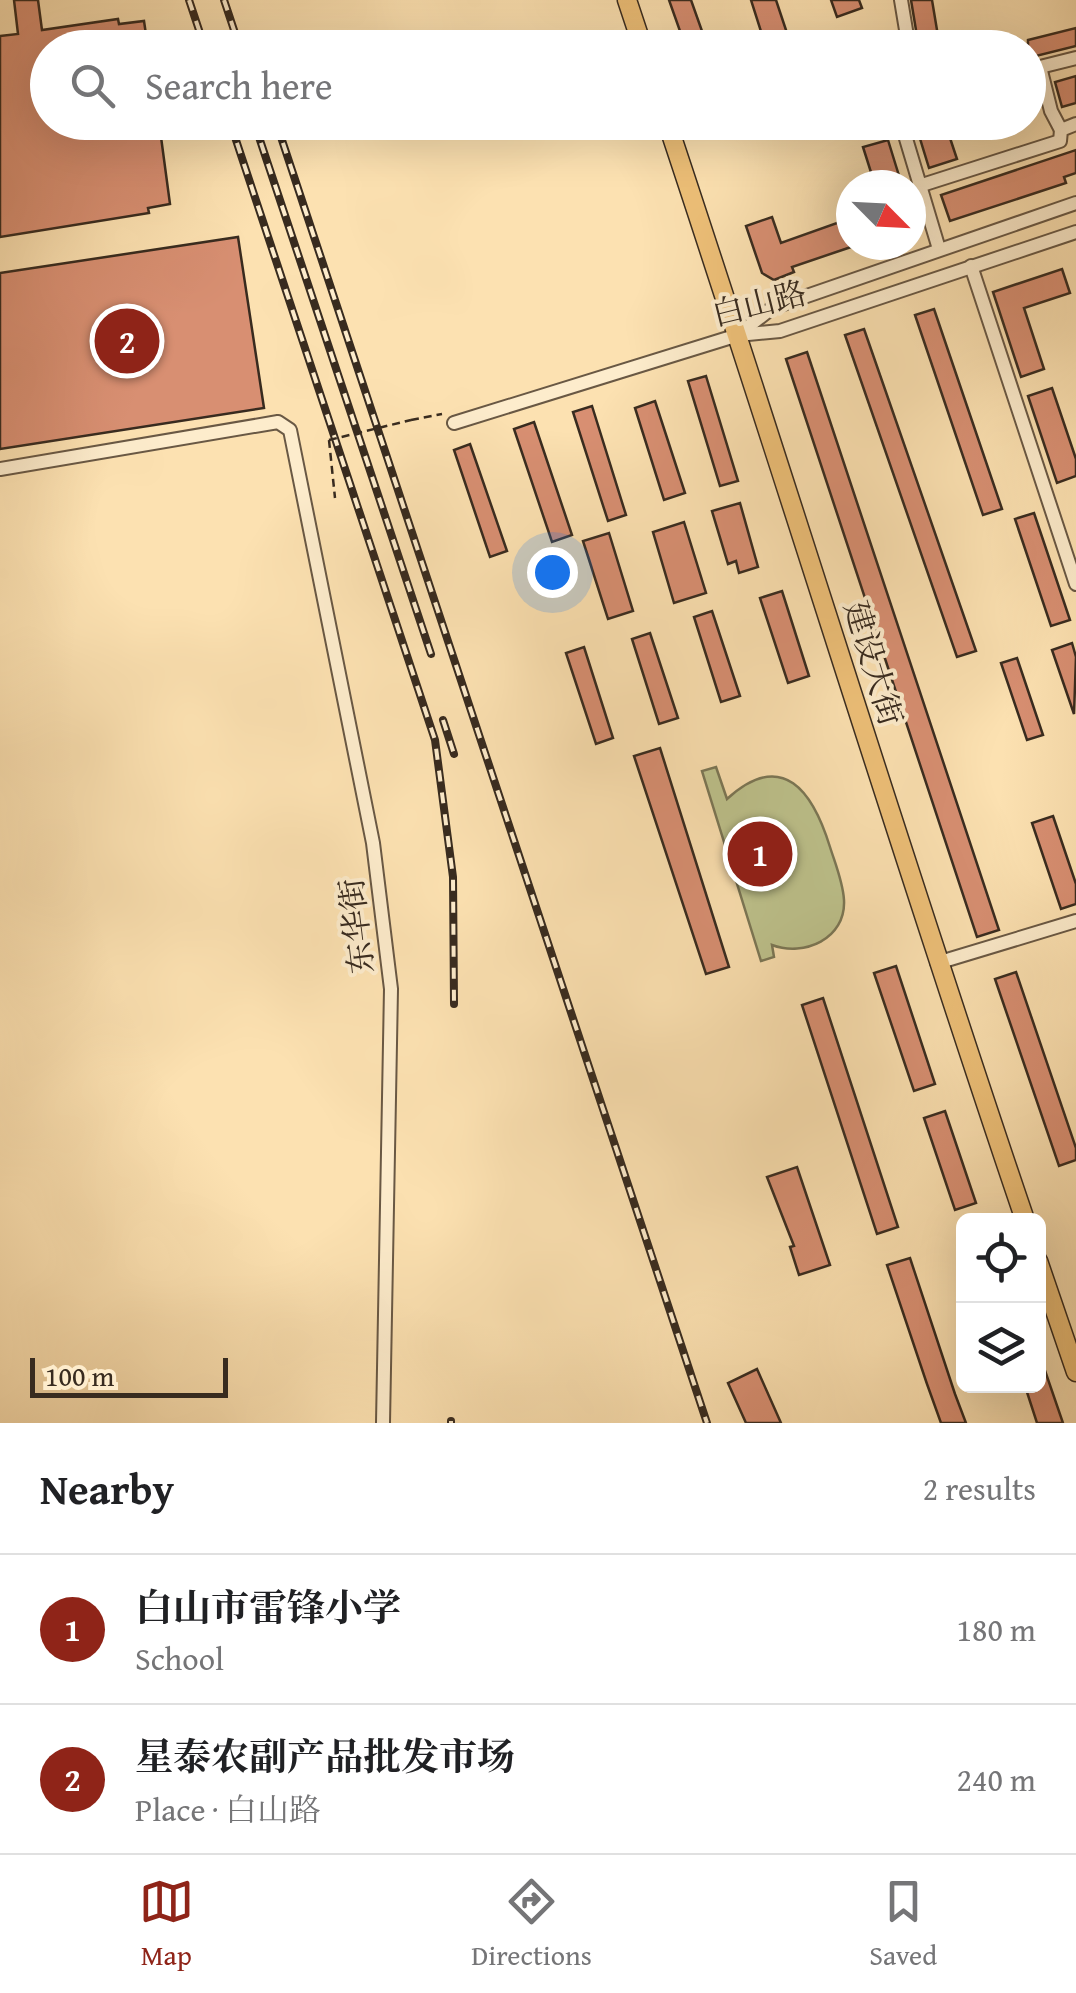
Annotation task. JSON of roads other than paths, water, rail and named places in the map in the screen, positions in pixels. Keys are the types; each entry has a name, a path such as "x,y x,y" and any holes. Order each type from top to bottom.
{"main road":[{"path":"627,0 636,30"},
{"name":"建设大街","path":"674,140 937,963 1023,1213"},
{"path":"1046,1284 1076,1372"}],"street":[{"path":"901,0 906,30"},
{"path":"1046,66 1076,58"},
{"path":"926,183 1060,141 1061,130 1046,100"},
{"path":"1061,130 1076,124"},
{"path":"905,140 914,170"},
{"path":"738,335 772,308 1076,204"},
{"path":"926,210 939,249"},
{"name":"白山路","path":"454,423 738,335 780,332 1076,232"},
{"path":"971,266 1076,584"},
{"name":"东华街","path":"0,469 278,422 290,430 370,825 391,989 383,1423"},
{"path":"937,963 1076,921"}],"railway":[{"path":"189,0 199,30"},
{"path":"224,0 234,30"},
{"path":"236,140 435,740 453,877 454,1004"},
{"path":"260,140 431,654"},
{"path":"282,140 707,1423"},
{"path":"443,720 454,754"}],"place":[{"name":"星泰农副产品批发市场","path":"127,341"},
{"name":"白山市雷锋小学","path":"760,854"}]}
